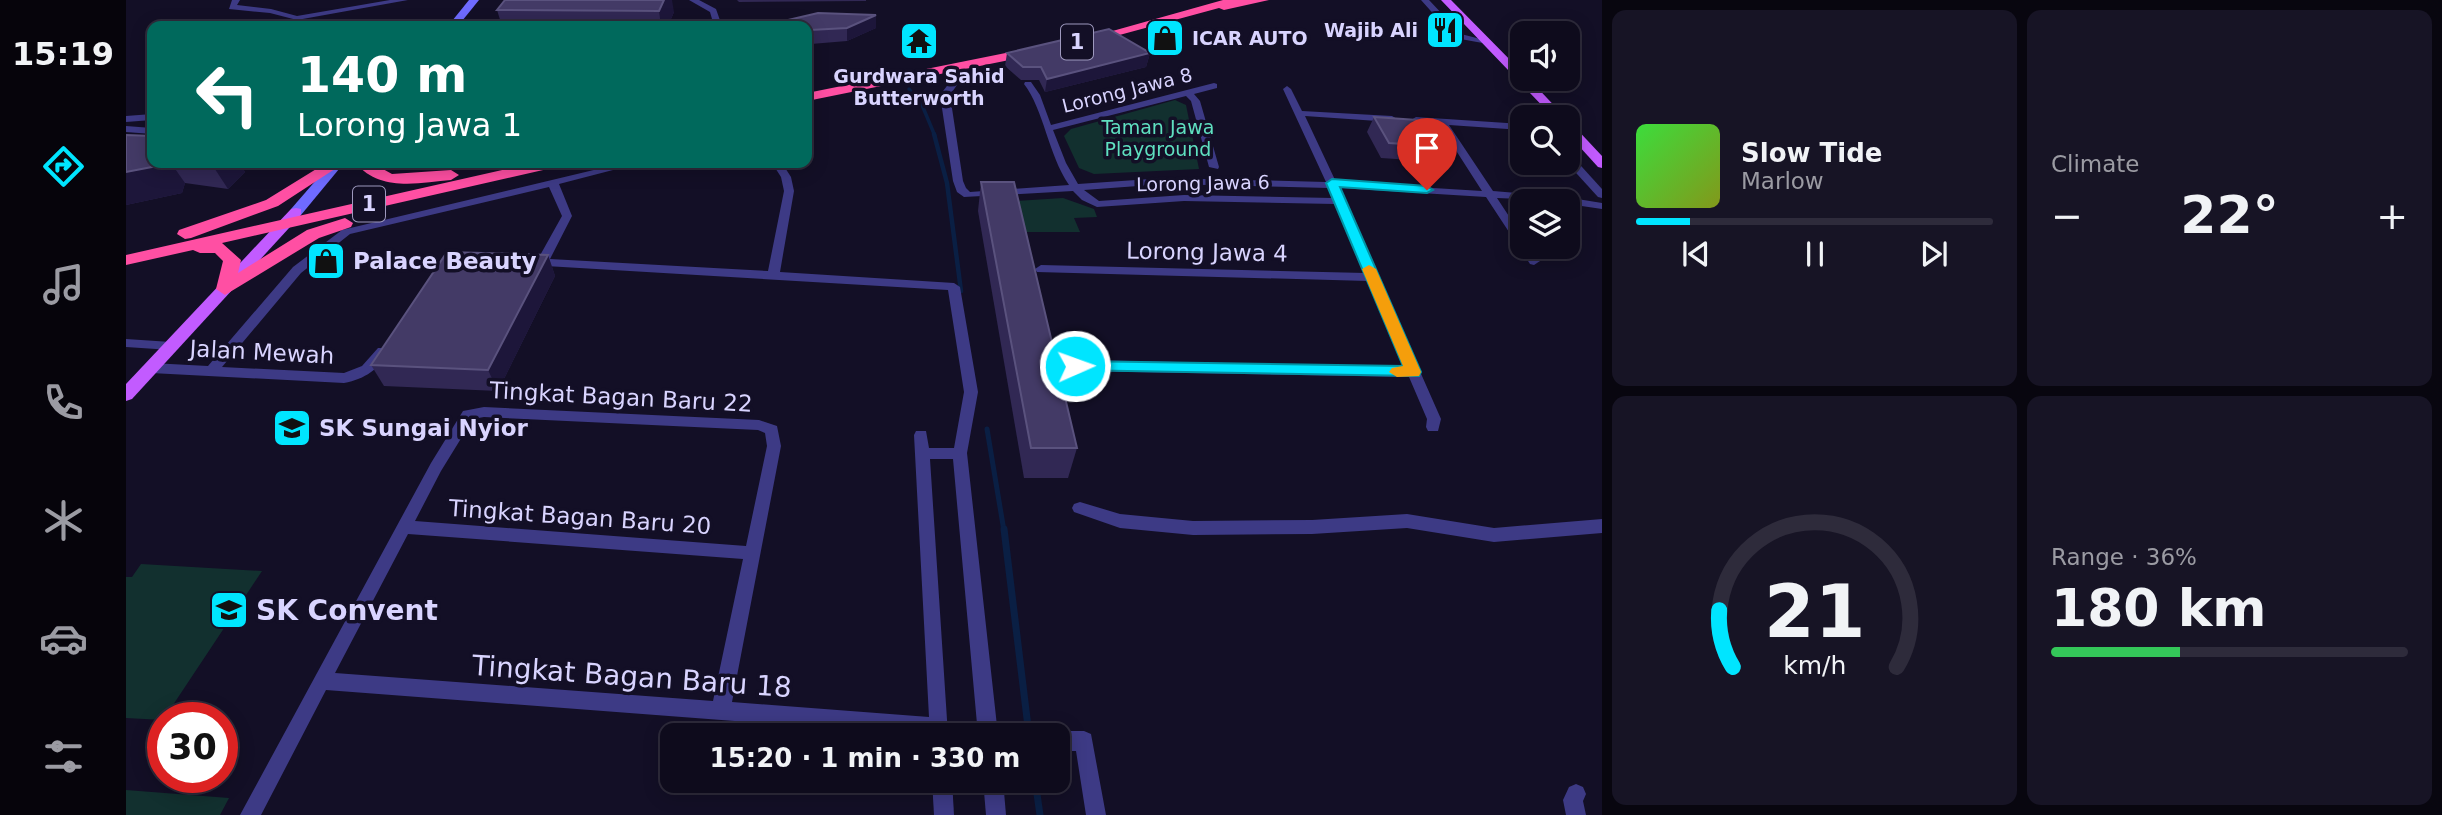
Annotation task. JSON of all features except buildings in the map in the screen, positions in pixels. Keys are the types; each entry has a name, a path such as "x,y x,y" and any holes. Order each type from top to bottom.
{"highway":[{"name":"1","path":"1208,10 1236,0"},
{"name":"1","path":"1074,42 1208,10 1263,0"},
{"name":"1","path":"812,104 1044,49"},
{"name":"1","path":"812,96 945,71"},
{"path":"170,239 272,203 329,168"},
{"path":"368,168 393,178 456,180"},
{"name":"1","path":"131,255 500,168"},
{"name":"1","path":"456,180 524,168"},
{"path":"225,289 324,229 385,210 456,180"},
{"name":"1","path":"131,255 170,239 291,218"},
{"path":"131,255 220,248 232,260 225,289"}],"main road":[{"path":"1446,0 1510,65"},
{"path":"1462,0 1470,14 1467,19"},
{"path":"1534,91 1548,105"},
{"path":"1580,140 1602,163"},
{"path":"126,395 291,218"}],"street":[{"path":"236,0 232,7 271,11 297,18 404,0"},
{"path":"457,21 474,0"},
{"path":"693,0 713,11 716,21"},
{"path":"1425,0 1458,36 1488,41"},
{"path":"945,71 955,82 945,95 958,181 961,190 968,195 1165,181 1332,183 1510,196"},
{"path":"1028,84 1072,187"},
{"name":"Lorong Jawa 8","path":"1049,128 1214,86"},
{"path":"1287,89 1373,277 1434,419 1433,427"},
{"path":"1188,92 1195,101 1214,167"},
{"path":"1297,113 1510,126"},
{"path":"126,119 147,117"},
{"path":"1442,122 1510,224"},
{"path":"126,129 147,131"},
{"path":"291,218 333,168"},
{"path":"211,371 297,270 345,232 614,168"},
{"path":"773,275 789,191 786,177 780,168"},
{"path":"1580,171 1602,195"},
{"path":"542,263 567,216 553,183"},
{"name":"Lorong Jawa 6","path":"1072,187 1097,204 1184,198 1340,201"},
{"path":"1580,198 1602,195"},
{"path":"1580,202 1602,206"},
{"path":"515,261 954,287 971,392 960,453 987,723"},
{"name":"Lorong Jawa 4","path":"1041,269 1373,277"},
{"name":"Jalan Mewah","path":"151,368 326,378 356,376 370,369 394,336"},
{"path":"126,343 171,346"},
{"path":"1075,366 1413,372"},
{"name":"Tingkat Bagan Baru 22","path":"404,527 457,429 468,415 484,412 759,425 772,430 774,446 753,553"},
{"path":"921,435 939,723"},
{"path":"922,454 960,453"},
{"path":"1080,508 1120,521 1193,528 1312,527 1407,521 1494,535 1602,526"},
{"path":"250,815 404,527"},
{"name":"Tingkat Bagan Baru 20","path":"404,527 753,553"},
{"path":"721,710 753,553"},
{"name":"Tingkat Bagan Baru 18","path":"321,681 721,710 856,723"},
{"path":"1070,741 1084,741 1096,815"},
{"path":"943,793 944,815"},
{"path":"994,793 996,815"},
{"path":"1576,794 1573,800 1576,815"}],"green space":[{"name":"Taman Jawa Playground","path":"1175,100 1186,105 1199,169 1094,174 1079,168 1064,136 1071,129"},
{"path":"1063,198 1094,209 1097,217 1074,218 1080,232 1024,232 1001,202"},
{"path":"141,564 262,571 175,702 147,702 147,719 126,718 126,577 132,577"},
{"path":"126,790 229,798 220,815 126,815"}],"waterway":[{"path":"909,89 922,105 935,136"},
{"path":"934,134 947,183 961,291"},
{"path":"987,429 1004,531"},
{"path":"1004,529 1028,723"},
{"path":"1037,793 1040,815"}],"slow traffic":[{"path":"1369,269 1413,372 1397,372"}],"place":[{"name":"Wajib Ali","path":"1445,30"},
{"name":"ICAR AUTO","path":"1165,38"},
{"name":"Gurdwara Sahid Butterworth","path":"919,41"},
{"name":"Palace Beauty","path":"326,261"},
{"name":"SK Sungai Nyior","path":"292,428"},
{"name":"SK Convent","path":"229,610"}],"route":[{"path":"1075,366 1413,372 1332,183 1427,190"}]}
